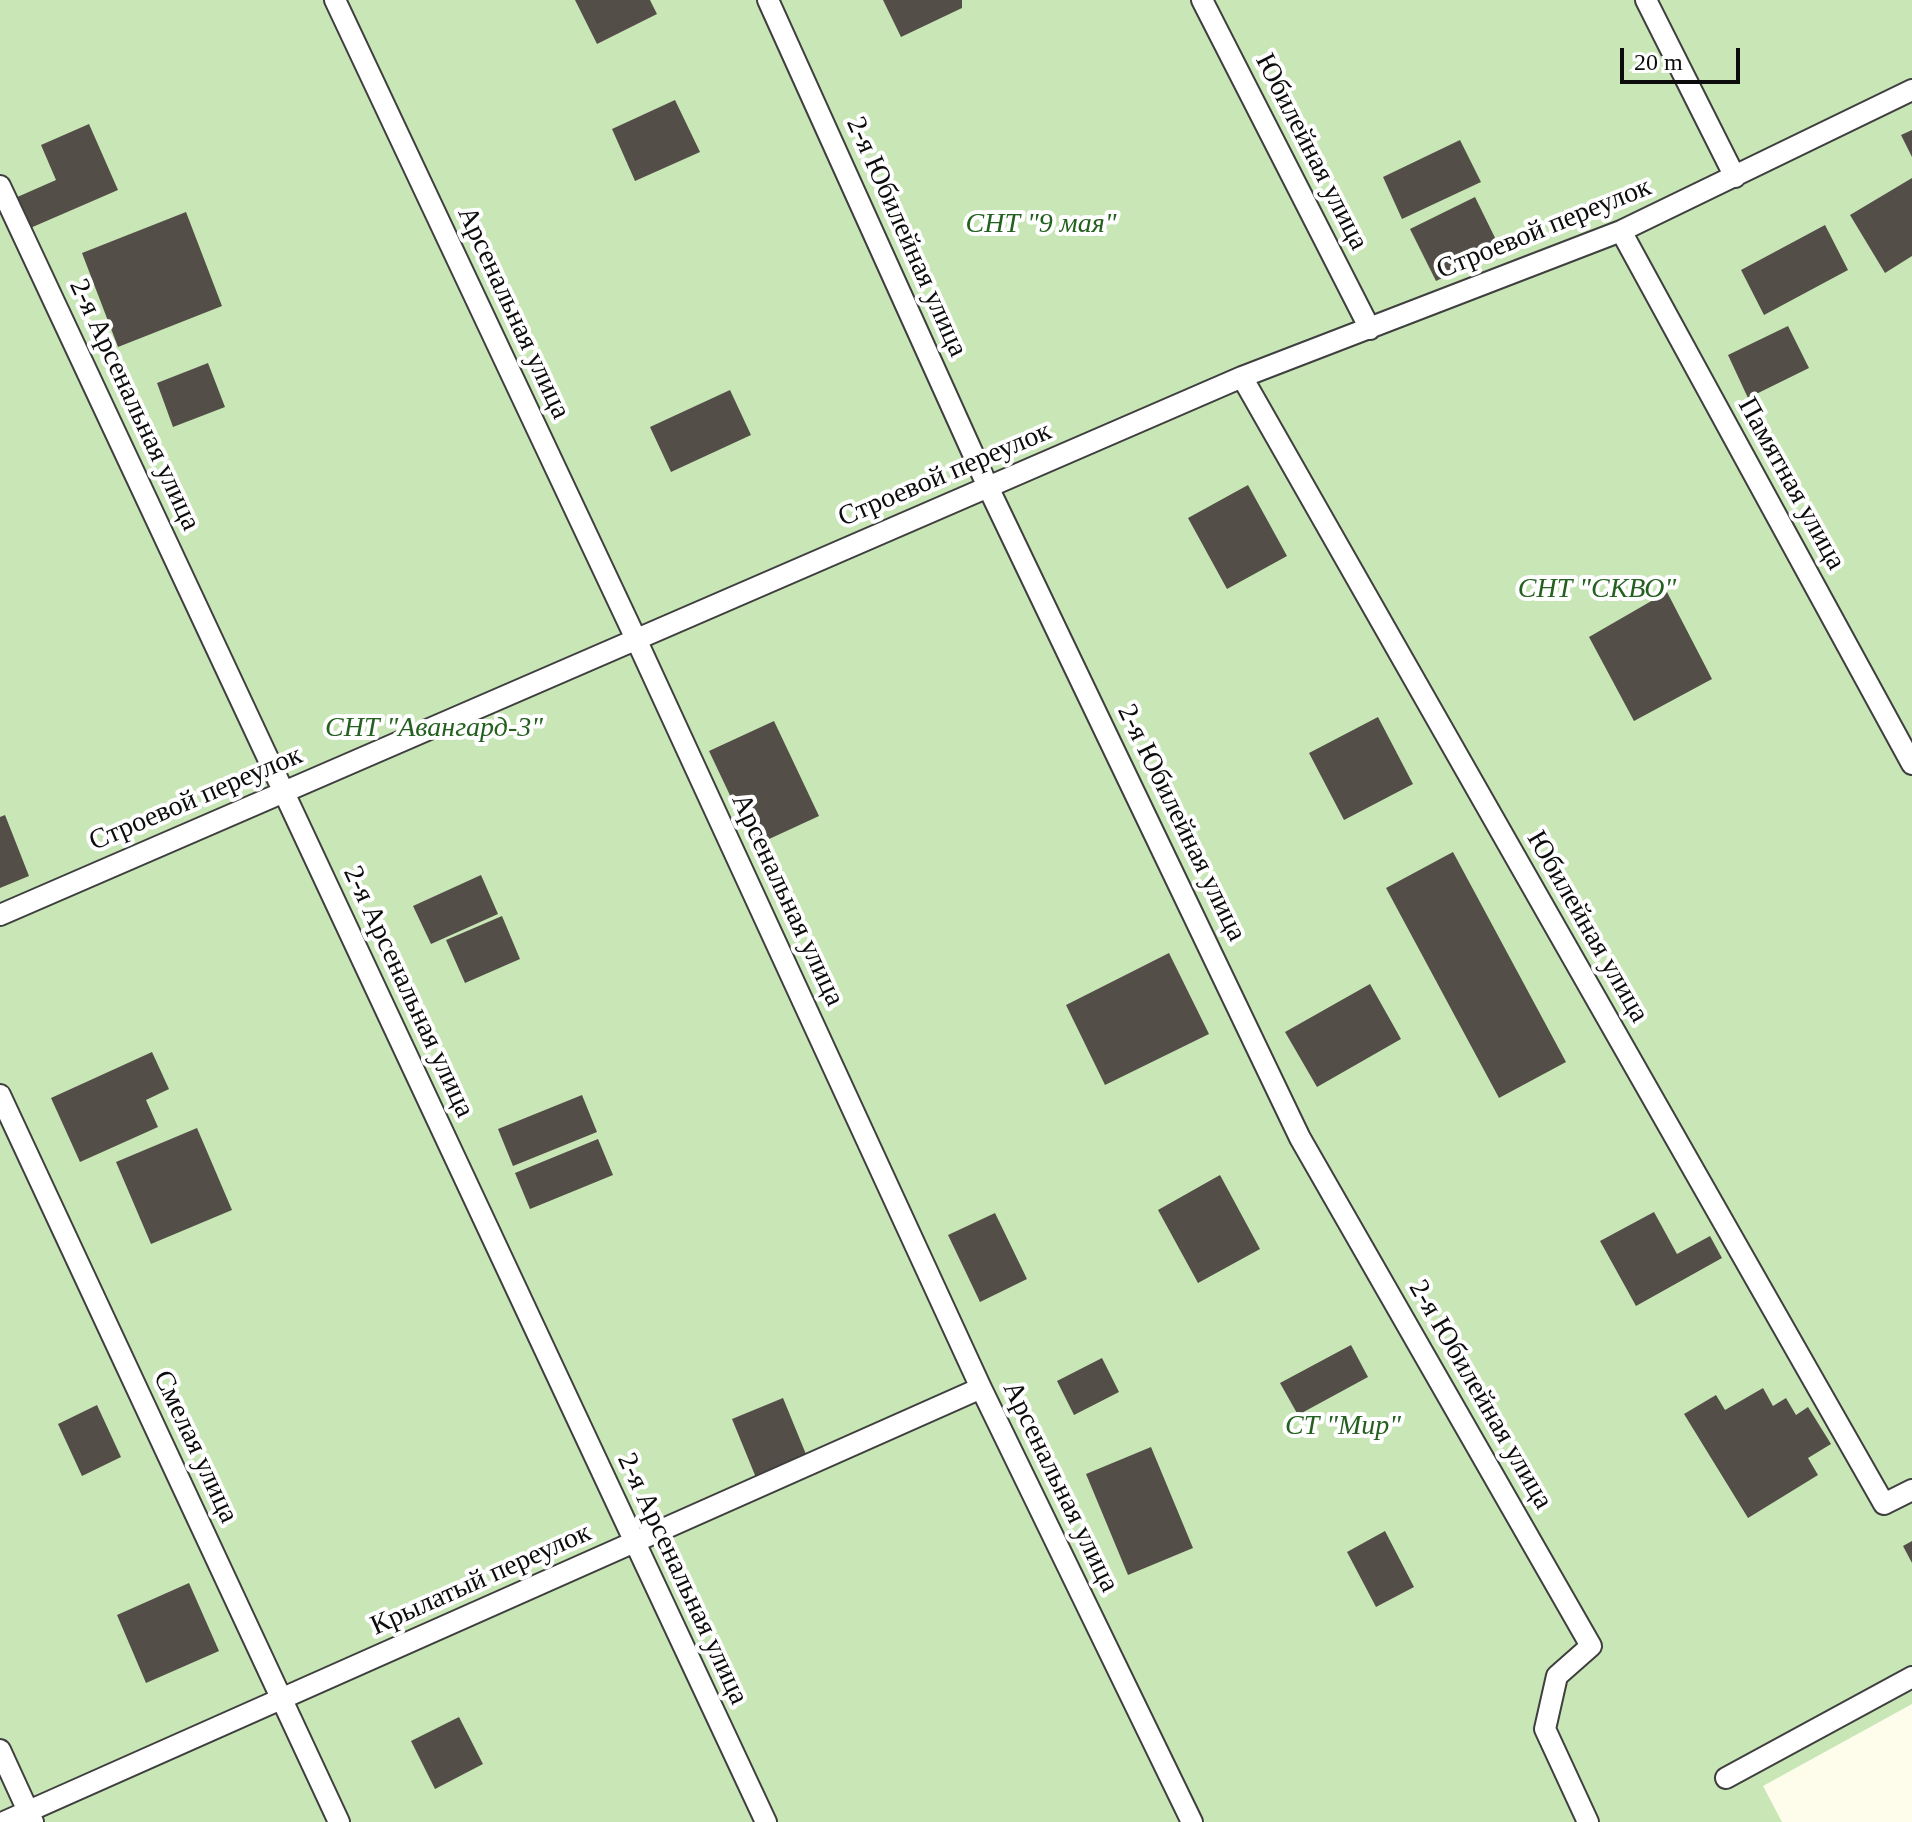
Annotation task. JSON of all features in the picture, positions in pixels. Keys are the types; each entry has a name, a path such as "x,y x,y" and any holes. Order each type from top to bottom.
{"lane":[{"name":"Арсенальная улица","path":"335,0 636,639 981,1388 1192,1822"},
{"name":"2-я Юбилейная улица","path":"768,0 988,487 1300,1138 1591,1646 1557,1676 1545,1729 1588,1822"},
{"name":"Юбилейная улица","path":"1202,0 1370,329"},
{"path":"1646,0 1735,177"},
{"name":"Строевой переулок","path":"0,915 1242,377 1621,231 1912,90"},
{"name":"2-я Арсенальная улица","path":"0,186 766,1822"},
{"name":"Памятная улица","path":"1621,231 1912,764"},
{"name":"Юбилейная улица","path":"1242,377 1884,1504 1912,1490"},
{"name":"Смелая улица","path":"0,1095 339,1822"},
{"name":"Крылатый переулок","path":"4,1822 30,1817 283,1698 981,1388"},
{"path":"1726,1778 1912,1677"},
{"path":"0,1750 30,1817"}],"green space":[{"path":"0,0 1912,0 1912,1704 1763,1786 1782,1822 0,1822"}],"building":[{"path":"575,0 650,0 657,14 597,44"},
{"path":"883,0 962,0 962,8 901,37"},
{"path":"675,100 700,152 635,181 612,129"},
{"path":"89,124 118,190 28,229 15,198 56,180 41,145"},
{"path":"1912,130 1912,157 1901,135"},
{"path":"1460,140 1481,182 1402,219 1383,177"},
{"path":"1912,178 1912,256 1885,273 1850,215"},
{"path":"1475,197 1501,250 1436,281 1410,229"},
{"path":"186,212 222,306 118,347 82,253"},
{"path":"1825,225 1848,270 1764,315 1741,270"},
{"path":"1788,326 1809,368 1748,398 1728,355"},
{"path":"208,363 225,407 173,427 157,383"},
{"path":"730,390 751,435 671,472 650,427"},
{"path":"1248,485 1287,556 1227,589 1188,518"},
{"path":"1667,592 1712,679 1634,721 1589,637"},
{"path":"1378,717 1413,784 1344,820 1309,753"},
{"path":"774,721 819,816 754,846 709,751"},
{"path":"5,815 29,876 0,888 0,817"},
{"path":"1453,852 1566,1062 1499,1098 1386,888"},
{"path":"481,875 498,914 431,944 413,906"},
{"path":"502,916 520,959 465,983 446,940"},
{"path":"1169,953 1209,1034 1105,1085 1066,1005"},
{"path":"1370,984 1401,1039 1317,1087 1285,1032"},
{"path":"152,1052 169,1089 146,1100 158,1127 80,1162 51,1098"},
{"path":"582,1095 597,1132 513,1166 498,1129"},
{"path":"197,1128 232,1210 151,1244 116,1162"},
{"path":"598,1139 613,1175 530,1209 515,1173"},
{"path":"1220,1175 1260,1249 1198,1283 1158,1210"},
{"path":"1654,1212 1677,1254 1710,1236 1722,1258 1636,1306 1600,1241"},
{"path":"995,1213 1027,1279 980,1302 948,1235"},
{"path":"1351,1345 1368,1377 1298,1415 1280,1383"},
{"path":"1102,1358 1119,1392 1074,1415 1057,1381"},
{"path":"1763,1388 1773,1406 1786,1398 1796,1415 1808,1407 1831,1444 1808,1458 1818,1475 1748,1518 1684,1414 1716,1395 1725,1410"},
{"path":"783,1398 810,1464 759,1485 732,1419"},
{"path":"97,1405 121,1457 82,1476 58,1424"},
{"path":"1151,1447 1193,1548 1128,1575 1086,1474"},
{"path":"1385,1531 1414,1587 1376,1607 1347,1552"},
{"path":"1912,1541 1912,1563 1903,1546"},
{"path":"189,1583 219,1651 146,1683 117,1615"},
{"path":"459,1717 483,1764 435,1789 411,1741"}],"park label":[{"name":"СНТ \"9 мая\"","path":"1041,225"},
{"name":"СНТ \"СКВО\"","path":"1597,590"},
{"name":"СНТ \"Авангард-3\"","path":"434,729"},
{"name":"СТ \"Мир\"","path":"1343,1427"}]}
